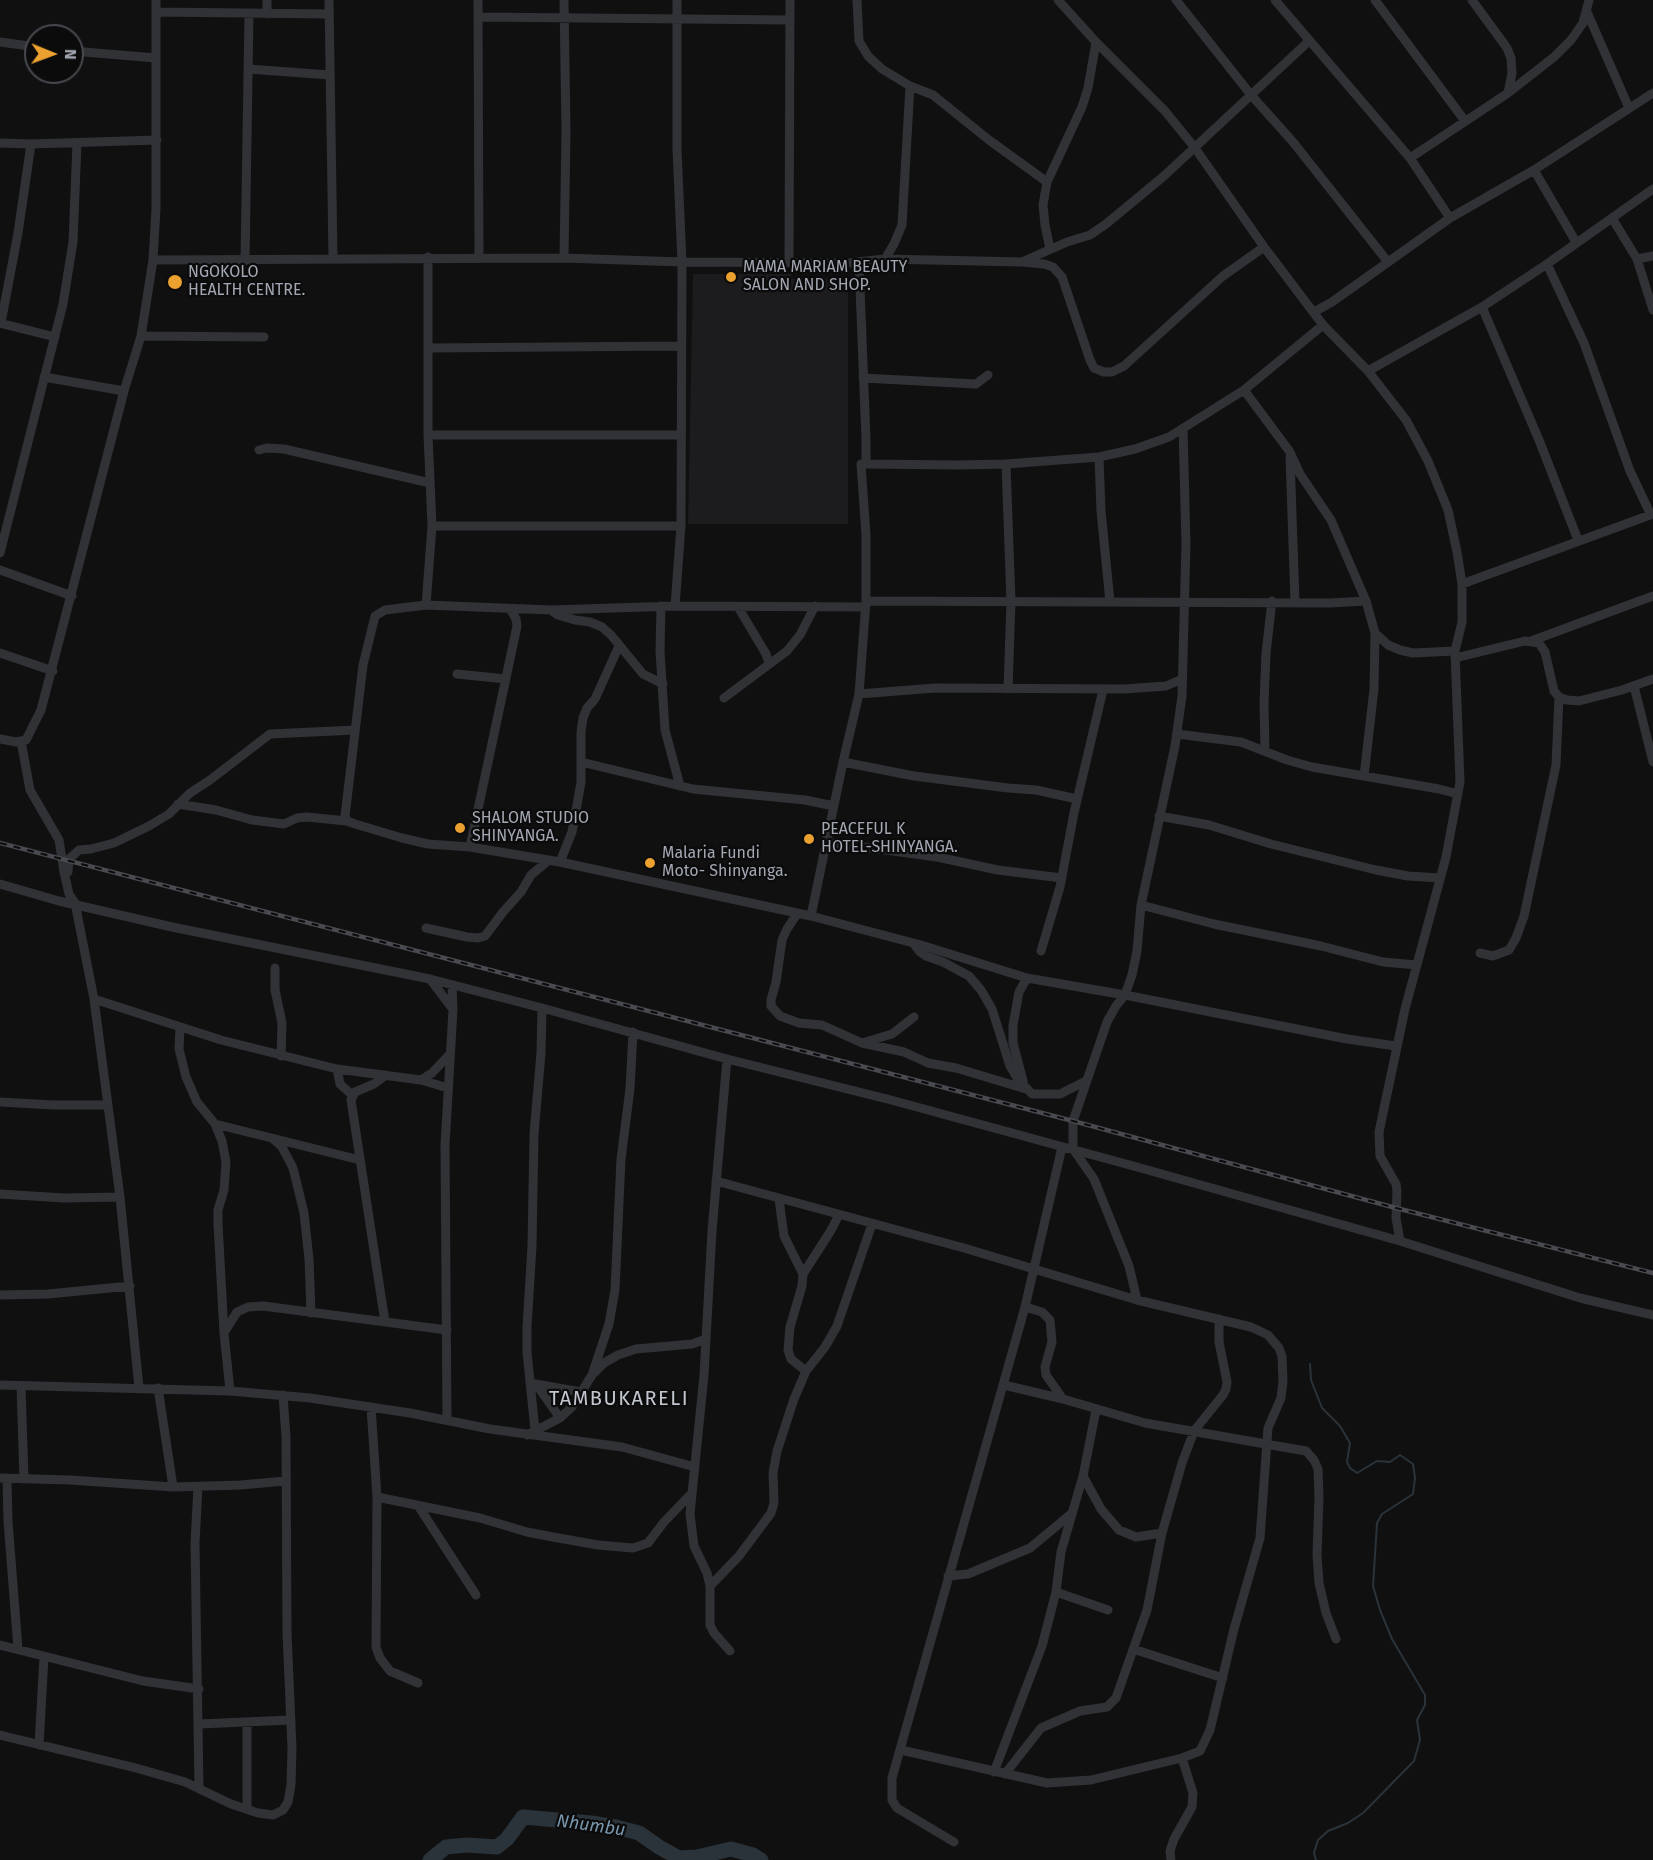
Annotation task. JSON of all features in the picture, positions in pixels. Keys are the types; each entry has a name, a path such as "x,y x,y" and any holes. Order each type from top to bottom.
{"street":[{"path":"0,739 12,742 26,740 41,710 124,391 141,336 153,260 157,140 156,0"},
{"path":"267,0 267,14"},
{"path":"329,0 333,258"},
{"path":"478,0 479,258"},
{"path":"564,0 566,131 564,258"},
{"path":"675,606 681,526 682,262 677,149 677,0"},
{"path":"789,262 790,0"},
{"path":"857,0 859,41 868,56 882,69 910,86 933,95 1047,182"},
{"path":"1058,0 1165,111 1195,148 1323,325 1368,371 1406,420 1428,461 1448,510 1462,584 1461,622 1455,655 1459,755 1458,794 1440,878 1396,1046 1378,1144 1383,1163 1396,1184 1396,1218 1400,1241"},
{"path":"1176,0 1251,95 1293,141 1388,262"},
{"path":"1275,0 1410,158 1450,218"},
{"path":"1375,0 1465,121"},
{"path":"1472,0 1507,48 1511,58 1512,73 1508,93"},
{"path":"1410,158 1508,93 1554,57 1571,40 1583,23 1589,0"},
{"path":"156,12 329,14"},
{"path":"1587,12 1629,108"},
{"path":"245,261 249,14"},
{"path":"478,17 790,20"},
{"path":"1022,262 1090,235 1106,224 1195,148 1309,41"},
{"path":"0,42 24,45"},
{"path":"1050,249 1043,206 1047,182 1082,107 1088,88 1096,42"},
{"path":"84,52 156,58"},
{"path":"248,69 330,75"},
{"path":"885,259 902,225 910,86"},
{"path":"1314,312 1332,302 1450,218 1534,170 1653,93"},
{"path":"0,143 157,140"},
{"path":"0,553 63,304 73,242 77,143"},
{"path":"31,144 18,233 0,323 56,337"},
{"path":"1534,170 1576,242"},
{"path":"1368,371 1482,307 1548,264 1653,189"},
{"path":"1612,218 1637,259 1653,310"},
{"path":"153,260 245,261 428,257 859,263 885,259 1044,264 1053,267 1062,277 1094,368 1112,372 1124,366 1223,276 1264,246"},
{"path":"1637,259 1653,256"},
{"path":"426,604 432,525 428,435 428,257"},
{"path":"859,263 867,439 866,464"},
{"path":"1462,584 1652,515 1630,471 1584,343 1548,264"},
{"path":"1482,307 1522,398 1578,540"},
{"path":"811,916 859,694 865,604 866,535 861,464 1006,464 1099,457 1136,449 1169,437 1244,390 1323,325"},
{"path":"141,336 264,337"},
{"path":"428,348 681,346"},
{"path":"863,378 976,384 988,375"},
{"path":"44,376 124,391"},
{"path":"1244,390 1290,452 1300,474 1331,520 1366,601 1375,633 1374,689 1364,776"},
{"path":"1137,1300 1126,1258 1094,1179 1073,1149 1073,1121 1107,1022 1125,995 1137,951 1141,905 1177,734 1182,679 1186,544 1183,428"},
{"path":"428,435 681,435"},
{"path":"259,450 284,449 430,483"},
{"path":"1290,452 1295,602"},
{"path":"1099,457 1101,511 1110,602"},
{"path":"1006,464 1011,602 1008,689"},
{"path":"432,525 681,526"},
{"path":"0,570 72,596"},
{"path":"1375,633 1388,645 1400,650 1413,653 1455,655 1531,641 1653,596"},
{"path":"1265,751 1264,703 1272,601"},
{"path":"347,821 345,816 363,665 375,616 385,610 426,604 551,610 661,606 738,607 1011,602 1366,601"},
{"path":"661,606 660,651 665,730 680,786"},
{"path":"724,698 788,651 815,606"},
{"path":"738,607 769,663"},
{"path":"470,847 517,626 510,609"},
{"path":"551,610 558,615 602,627 643,674 663,684"},
{"path":"1531,641 1539,643 1545,652 1554,691 1559,697 1567,700 1579,701 1653,679"},
{"path":"560,862 572,832 581,782 583,718 587,708 595,699 619,646"},
{"path":"0,653 53,671"},
{"path":"457,674 506,679"},
{"path":"859,694 935,688 1102,690 1166,686 1182,679"},
{"path":"1634,686 1653,762"},
{"path":"1041,951 1062,878 1102,690"},
{"path":"1480,953 1493,956 1509,950 1524,915 1556,765 1559,697"},
{"path":"67,884 69,859 79,849 99,847 127,838 169,814 190,793 223,771 270,734 355,730"},
{"path":"1177,734 1240,742 1312,767 1458,794"},
{"path":"21,741 30,790 59,840 67,884 75,903 94,999 120,1197 139,1388"},
{"path":"581,762 711,792 805,800 834,806"},
{"path":"843,762 914,776 1036,790 1077,800"},
{"path":"178,804 234,814 252,820 284,824 297,818 307,817 347,821 428,844 470,847 560,862 811,916 1027,978 1396,1046"},
{"path":"1159,816 1209,825 1271,844 1376,870 1408,876 1440,878"},
{"path":"827,842 937,857 998,870 1062,878"},
{"path":"426,928 467,937 485,936 521,892 531,875 549,860"},
{"path":"0,884 59,901 172,927 430,979 542,1008 727,1059 1073,1149 1400,1241 1580,1298 1653,1316"},
{"path":"1141,905 1383,962 1417,965"},
{"path":"798,914 782,940 771,1006 775,1012 788,1020 822,1025 862,1043 904,1052 928,1063 964,1070 1026,1089"},
{"path":"914,944 926,956 969,976 981,990 992,1009 1010,1066 1032,1094 1060,1094 1087,1081"},
{"path":"275,968 277,1000 282,1023 282,1056"},
{"path":"1026,1089 1016,1058 1013,1025 1019,992 1027,978"},
{"path":"430,979 453,1010"},
{"path":"447,1420 445,1206 452,985"},
{"path":"94,999 180,1027 282,1056 337,1069 421,1080 448,1088"},
{"path":"531,1432 533,1384 527,1352 527,1315 533,1238 534,1134 542,1053 542,1008"},
{"path":"862,1043 892,1034 914,1017"},
{"path":"180,1027 180,1057 189,1087 197,1102 215,1124 222,1141 226,1162 224,1190 218,1210 224,1333 230,1391"},
{"path":"531,1432 560,1418 572,1407 592,1374 609,1324 615,1290 621,1159 630,1089 633,1032"},
{"path":"421,1080 432,1073 449,1055"},
{"path":"727,1059 716,1181 706,1340 691,1494 691,1532 710,1586 710,1625 714,1634 730,1651"},
{"path":"337,1069 340,1084 352,1095"},
{"path":"385,1322 351,1106 352,1095 374,1084 386,1074"},
{"path":"0,1102 108,1105"},
{"path":"215,1124 360,1160"},
{"path":"273,1139 282,1147 292,1168 304,1213 311,1313"},
{"path":"954,1842 897,1808 892,1800 892,1778 1025,1307 1062,1147"},
{"path":"716,1181 1035,1269 1137,1300 1263,1332 1274,1341 1282,1356 1281,1398 1268,1428 1260,1538 1237,1618 1206,1743 1200,1751 1182,1758 1083,1782 1047,1783 901,1749"},
{"path":"0,1194 74,1198 120,1197"},
{"path":"779,1199 784,1236 803,1274"},
{"path":"806,1371 791,1359 788,1350 790,1327 802,1286 803,1274 831,1232 839,1215"},
{"path":"710,1586 739,1556 771,1513 774,1503 773,1473 777,1451 794,1399 806,1371 825,1347 837,1326 872,1224"},
{"path":"0,1295 48,1294 130,1286"},
{"path":"224,1333 237,1312 248,1307 263,1306 447,1330"},
{"path":"1025,1307 1042,1312 1050,1320 1052,1342 1045,1367 1050,1382 1063,1399"},
{"path":"1005,1774 1041,1728 1073,1714 1107,1707 1118,1692 1149,1603 1162,1533 1182,1463 1194,1431 1226,1389 1227,1382 1219,1342 1219,1319"},
{"path":"592,1374 604,1363 618,1355 636,1349 692,1344 706,1340"},
{"path":"533,1384 581,1392"},
{"path":"533,1384 560,1418"},
{"path":"1004,1384 1145,1423 1306,1451 1318,1469 1319,1583 1336,1639"},
{"path":"0,1385 158,1388 283,1395 622,1447 695,1467"},
{"path":"21,1386 24,1479"},
{"path":"158,1388 173,1487"},
{"path":"0,1735 136,1768 199,1787 215,1797 269,1815 276,1815 283,1810 288,1802 291,1775 291,1720 287,1633 286,1437 283,1395"},
{"path":"371,1407 377,1497 377,1652 390,1671 418,1683"},
{"path":"994,1772 1042,1646 1056,1592 1061,1552 1083,1476 1096,1410"},
{"path":"1083,1476 1101,1509 1119,1530 1136,1538 1162,1533"},
{"path":"18,1649 4,1478 173,1487 285,1481"},
{"path":"198,1487 195,1543 199,1787"},
{"path":"377,1497 480,1518 527,1532 598,1545 633,1548 648,1544 664,1522 691,1494"},
{"path":"419,1507 476,1595"},
{"path":"948,1576 968,1574 1030,1548 1071,1514"},
{"path":"1056,1592 1108,1610"},
{"path":"0,1645 143,1681 199,1689"},
{"path":"1133,1649 1223,1678"},
{"path":"39,1745 44,1657"},
{"path":"199,1724 291,1720"},
{"path":"247,1722 247,1809"},
{"path":"1171,1860 1170,1851 1192,1807 1193,1800 1190,1781 1182,1758"}],"shaded area":[{"path":"693,274 792,274 790,279 848,278 848,524 688,524"}],"waterway":[{"path":"1310,1364 1311,1380 1322,1408 1340,1426 1350,1443 1347,1462 1350,1468 1357,1473 1377,1461 1390,1462 1400,1455 1413,1464 1415,1478 1413,1494 1382,1514 1377,1523 1373,1586 1392,1639 1425,1695 1425,1705 1417,1720 1420,1740 1414,1761 1363,1813 1348,1823 1328,1831 1318,1840 1314,1853 1316,1860"},
{"name":"Nhumbu","path":"430,1860 446,1847 467,1845 497,1847 507,1839 523,1817 591,1823 639,1833 679,1858 697,1857 731,1849 753,1855 761,1860"}],"railway":[{"path":"0,843 1653,1273"}],"place":[{"name":"MAMA MARIAM BEAUTY SALON AND SHOP.","path":"731,277"},
{"name":"NGOKOLO HEALTH CENTRE.","path":"175,282"},
{"name":"SHALOM STUDIO SHINYANGA.","path":"460,828"},
{"name":"PEACEFUL K HOTEL-SHINYANGA.","path":"809,839"},
{"name":"Malaria Fundi Moto- Shinyanga.","path":"650,863"}],"district":[{"name":"TAMBUKARELI","path":"619,1399"}]}
